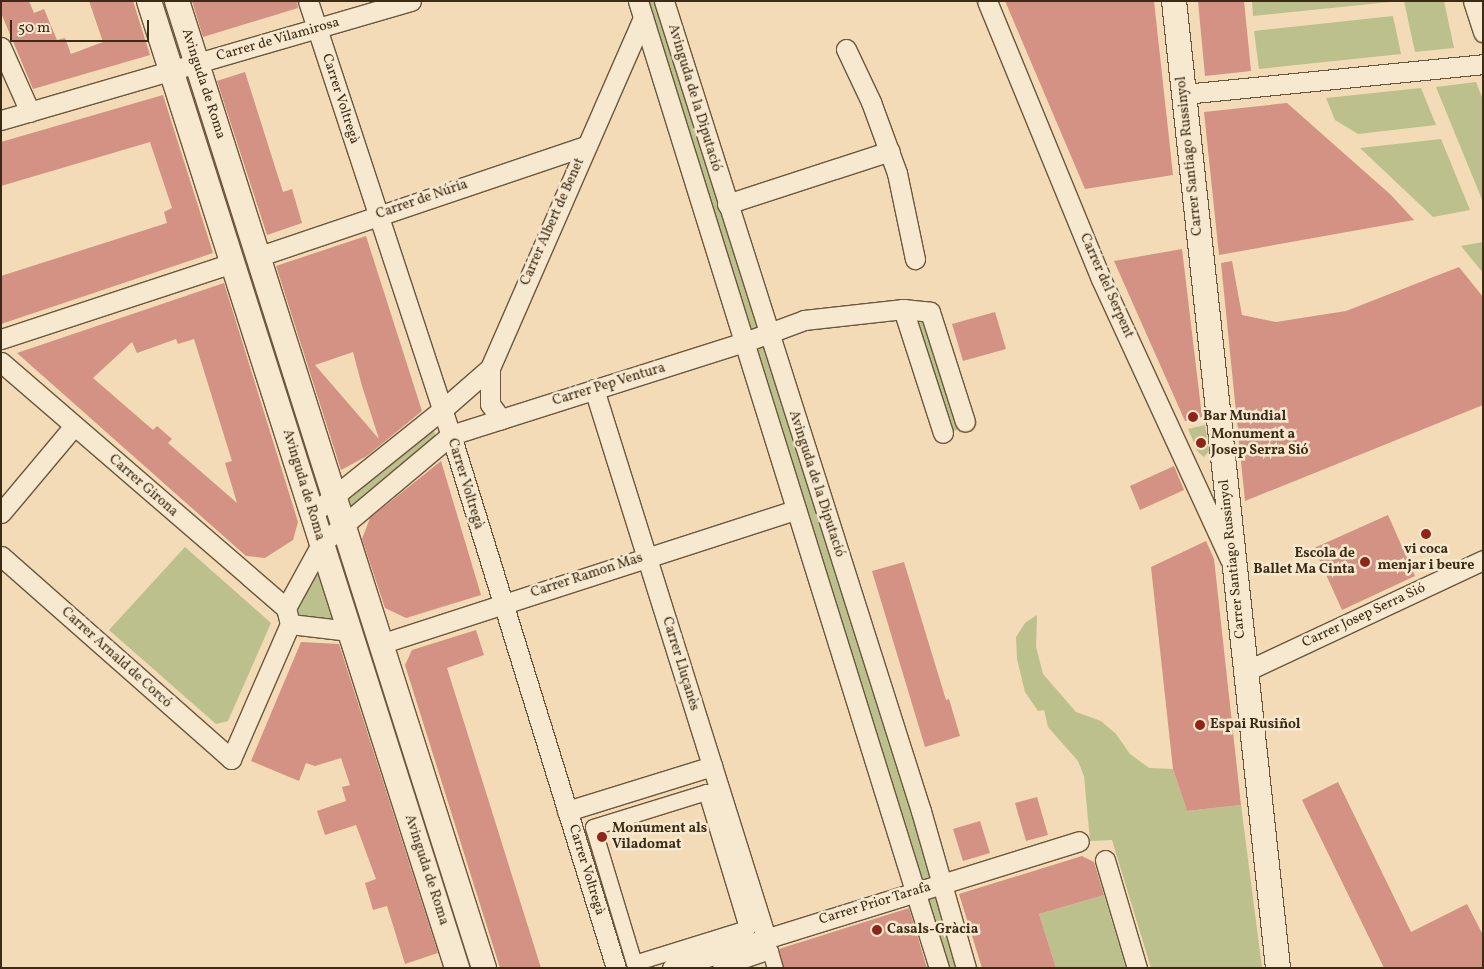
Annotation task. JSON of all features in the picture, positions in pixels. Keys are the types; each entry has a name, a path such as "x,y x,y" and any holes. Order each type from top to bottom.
{"street":[{"name":"Avinguda de Roma","path":"149,1 457,968"},
{"name":"Avinguda de Roma","path":"177,1 333,499 484,968"},
{"name":"Carrer Voltregà","path":"308,1 377,216 451,435 616,968"},
{"name":"Carrer de Vilamirosa","path":"1,120 171,70 318,30 411,1"},
{"name":"Avinguda de la Diputació","path":"664,1 942,883 966,968"},
{"name":"Carrer del Serpent","path":"987,1 1101,279 1233,566"},
{"name":"Carrer Santiago Russinyol","path":"1174,1 1244,672 1278,968"},
{"path":"1473,1 1483,32"},
{"name":"Avinguda de la Diputació","path":"641,10 746,342 796,510 939,968"},
{"name":"Carrer Albert de Benet","path":"312,514 442,410 490,368 588,145 641,10"},
{"path":"1,47 30,112"},
{"path":"846,49 890,152 915,259"},
{"path":"1184,94 1483,64"},
{"name":"Carrer de Núria","path":"258,257 588,145"},
{"path":"727,204 890,152"},
{"path":"1,339 232,263"},
{"path":"903,309 943,434"},
{"name":"Carrer Pep Ventura","path":"451,435 746,342 767,332 820,316 903,309 930,312 965,422"},
{"name":"Carrer Girona","path":"1,362 288,616"},
{"path":"490,368 490,404 501,419"},
{"name":"Carrer Lluçanès","path":"594,389 766,938"},
{"path":"1,513 74,426"},
{"path":"350,631 288,616 321,544 451,435"},
{"name":"Carrer Ramon Mas","path":"380,644 796,510"},
{"name":"Carrer Arnald de Corcó","path":"1,556 231,759 288,616"},
{"name":"Carrer Josep Serra Sió","path":"1244,672 1483,560"},
{"path":"568,811 712,766"},
{"path":"706,792 747,928 634,963 593,827 706,792"},
{"name":"Carrer Prior Tarafa","path":"672,968 1079,841"},
{"path":"1105,860 1137,968"},
{"path":"720,968 770,951 775,968"}],"green space":[{"path":"645,1 657,1 760,329 749,333"},
{"path":"1252,1 1389,1 1390,2 1253,16"},
{"path":"1404,1 1444,1 1454,48 1415,52"},
{"path":"1393,16 1401,54 1259,69 1254,31"},
{"path":"1476,82 1483,100 1483,202 1436,87"},
{"path":"1421,88 1436,125 1358,134 1335,120 1326,98"},
{"path":"1441,139 1470,210 1433,217 1360,148"},
{"path":"1483,242 1483,273 1461,246"},
{"path":"914,318 924,320 959,428 951,433"},
{"path":"763,342 934,878 919,883 752,346"},
{"path":"1205,425 1209,451 1204,457 1198,452 1188,429"},
{"path":"433,428 436,437 345,513 341,502"},
{"path":"185,547 271,623 228,721 216,724 109,630"},
{"path":"324,556 342,621 298,616 294,609"},
{"path":"1037,615 1036,647 1043,674 1076,712 1101,721 1116,734 1130,754 1149,768 1173,769 1187,811 1241,805 1262,968 1151,968 1112,840 1090,841 1084,776 1078,761 1048,727 1044,710 1038,711 1025,692 1017,659 1016,637 1025,623"},
{"path":"938,892 960,968 945,968 924,897"},
{"path":"1104,895 1126,968 1056,968 1039,914"}],"building":[{"path":"1,1 29,1 34,13 44,9 57,40 65,38 71,54 103,42 89,1 133,1 150,55 33,89 1,13"},
{"path":"192,1 297,1 298,8 203,37"},
{"path":"1005,1 1154,1 1173,175 1085,189"},
{"path":"1198,1 1244,1 1251,71 1205,76"},
{"path":"245,72 283,192 292,189 302,223 267,235 217,81"},
{"path":"163,95 213,253 1,324 1,276 167,223 164,212 172,208 150,142 1,186 1,142"},
{"path":"1287,103 1391,195 1414,220 1219,255 1204,112"},
{"path":"366,236 422,411 367,456 341,470 276,266","holes":["353,352 379,439 315,365"]},
{"path":"1182,249 1202,417 1185,421 1114,261"},
{"path":"1232,261 1242,315 1276,322 1346,311 1459,267 1483,297 1483,405 1245,501 1221,263"},
{"path":"224,283 298,522 293,540 265,558 246,556 17,353","holes":["176,339 178,344 194,339 232,461 225,463 237,503 168,443 172,439 157,426 153,430 93,378 132,342 137,353"]},
{"path":"995,312 1006,349 963,361 952,324"},
{"path":"441,461 481,595 406,618 385,608 362,539 370,518"},
{"path":"1174,466 1184,490 1140,510 1130,486"},
{"name":"Escola de Ballet Ma Cinta","path":"1388,515 1415,576 1342,610 1314,548"},
{"path":"1206,541 1214,559 1241,805 1187,811 1173,769 1151,567"},
{"path":"904,562 946,700 949,699 960,736 925,747 872,571"},
{"path":"476,630 484,655 447,668 541,968 500,968 405,665 412,650"},
{"path":"301,642 339,644 438,953 405,964 387,906 373,910 365,883 376,879 356,825 325,835 317,811 346,801 342,787 350,785 341,758 315,766 306,763 299,781 251,761"},
{"path":"1338,782 1411,932 1467,904 1483,935 1483,968 1384,968 1302,800"},
{"path":"1037,797 1048,835 1026,841 1015,803"},
{"path":"980,821 990,853 963,861 953,829"},
{"path":"1082,856 1094,862 1104,895 1039,914 1056,968 982,968 959,894"},
{"name":"Casals-Gràcia","path":"909,908 927,968 784,968 779,949"}],"place":[{"name":"Bar Mundial","path":"1193,417"},
{"name":"Monument a Josep Serra Sió","path":"1201,443"},
{"name":"vi coca menjar i beure","path":"1426,534"},
{"name":"Escola de Ballet Ma Cinta","path":"1365,562"},
{"name":"Espai Rusiñol","path":"1200,725"},
{"name":"Monument als Viladomat","path":"602,837"},
{"name":"Casals-Gràcia","path":"877,930"}]}
